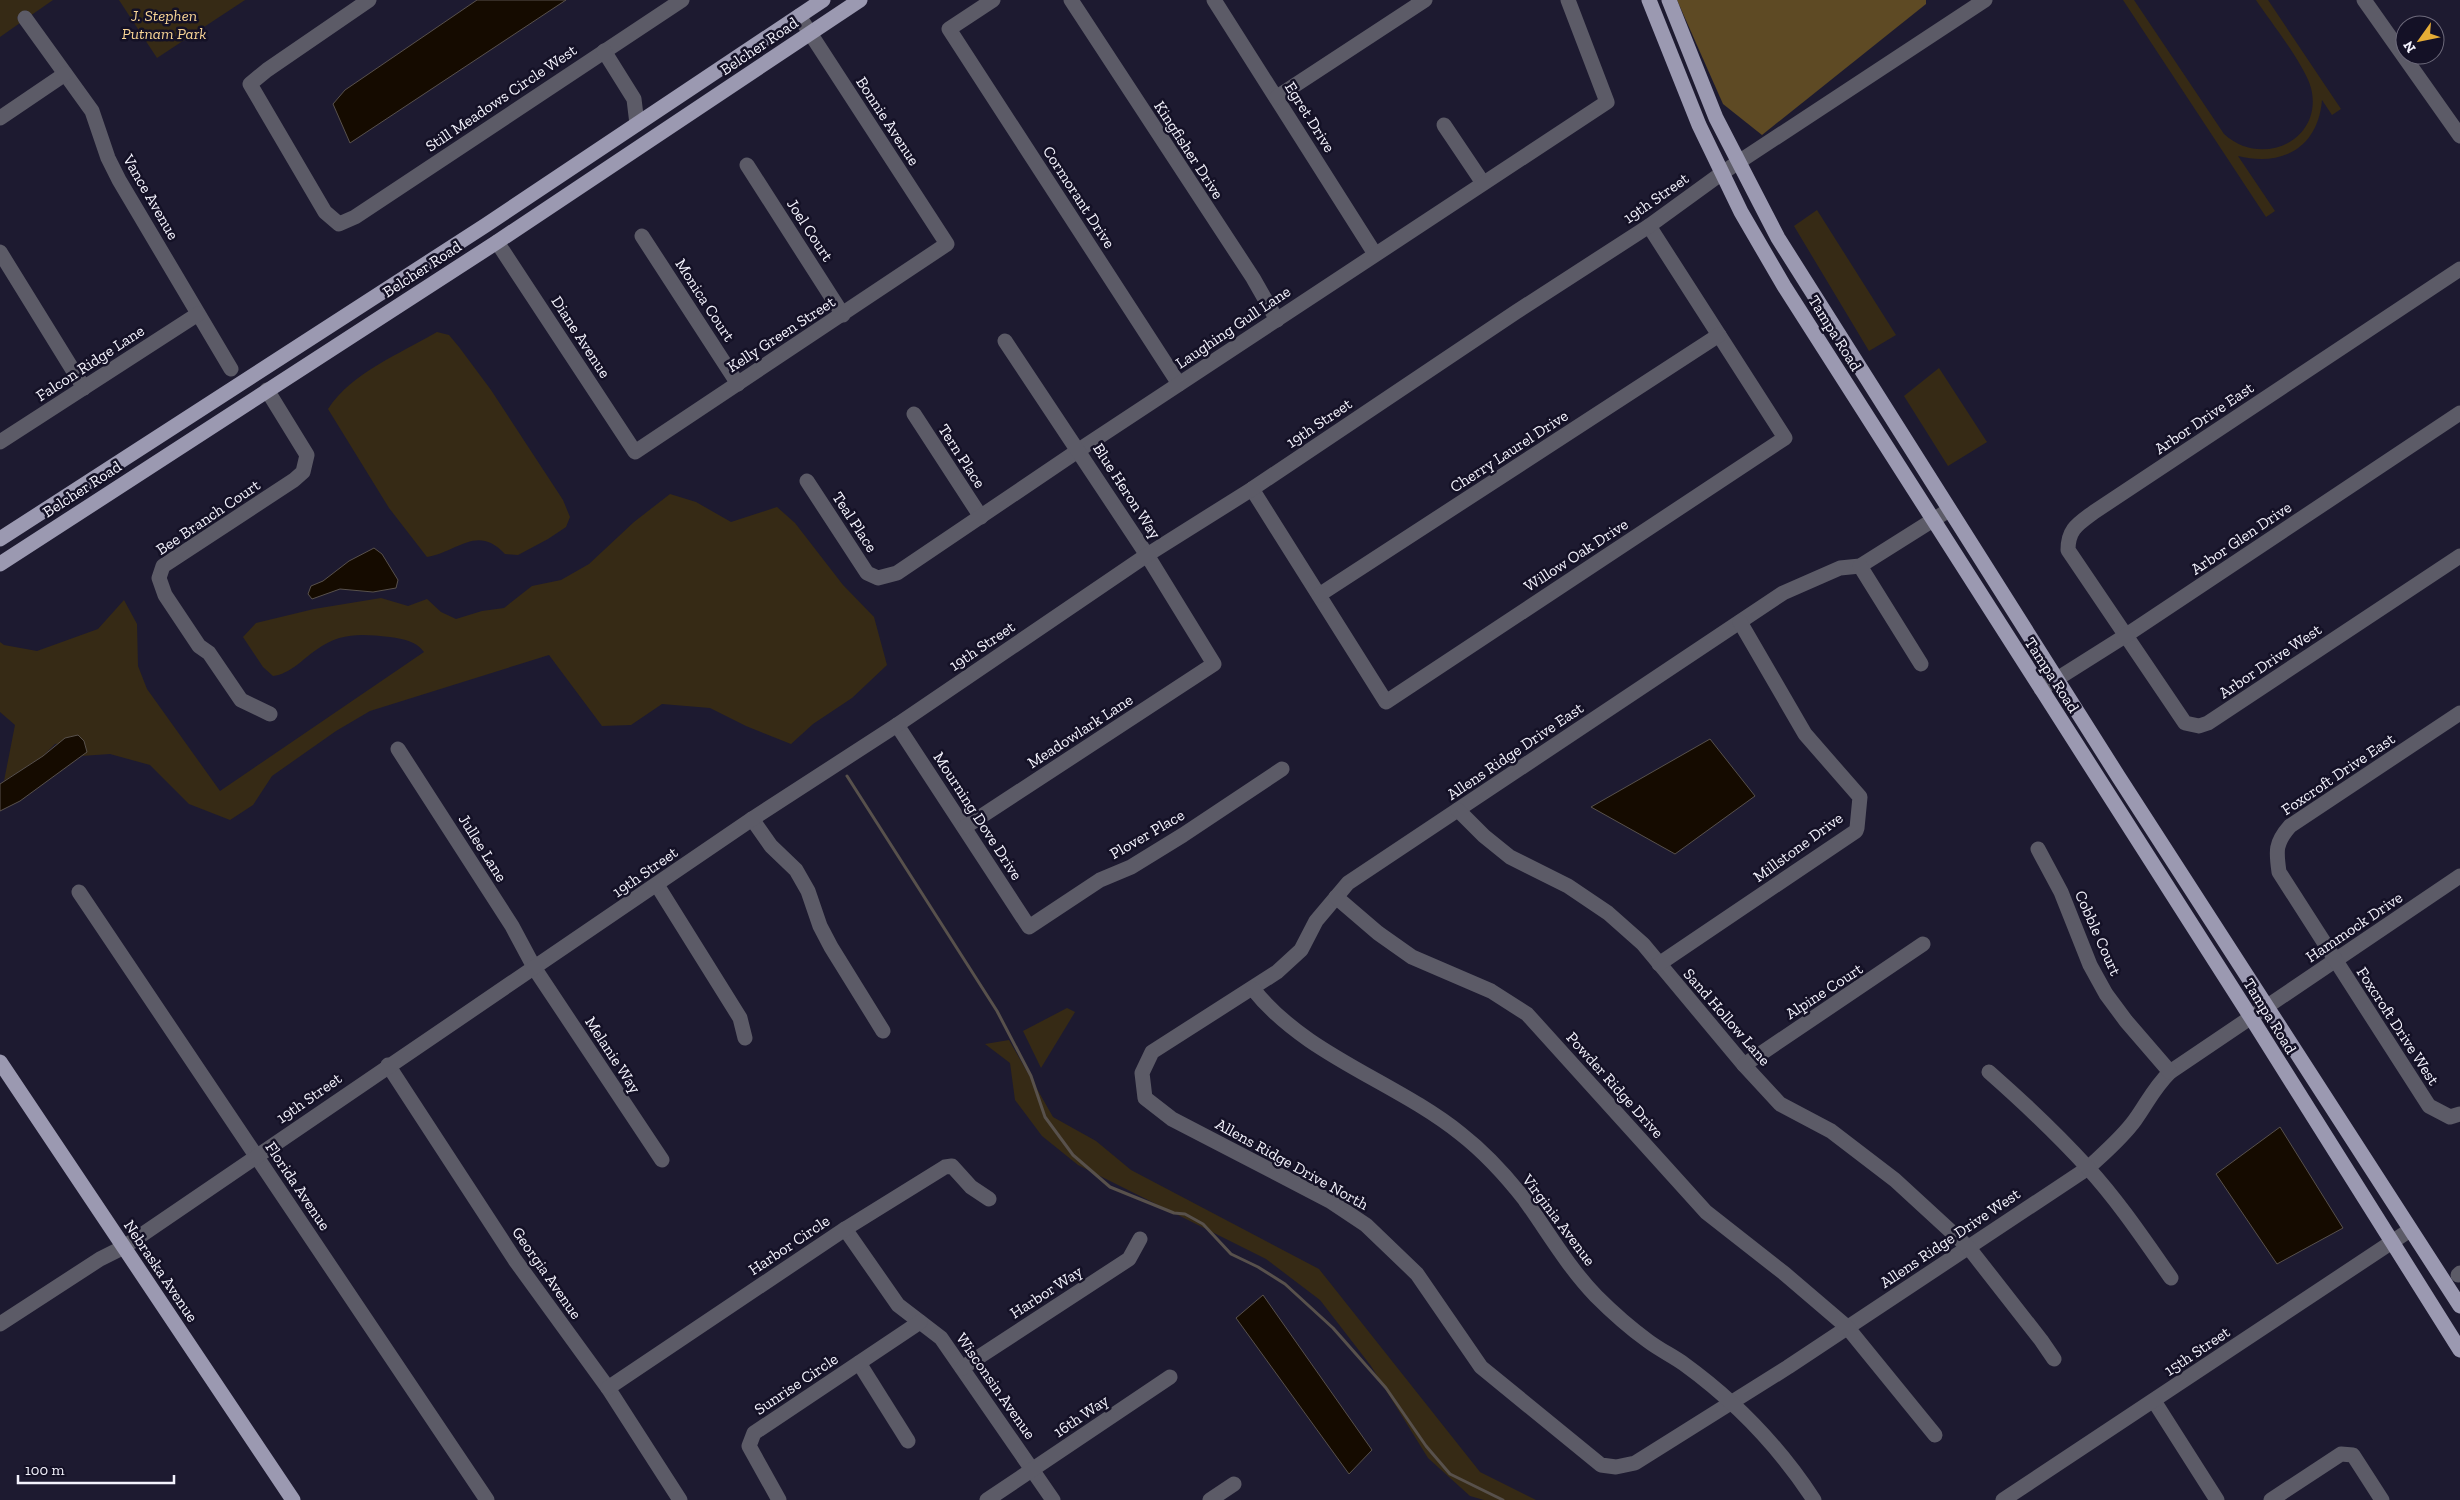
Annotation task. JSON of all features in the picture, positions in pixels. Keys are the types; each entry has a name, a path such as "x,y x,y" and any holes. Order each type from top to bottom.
{"main road":[{"name":"Belcher Road","path":"0,539 486,225 824,0"},
{"name":"Belcher Road","path":"0,564 497,242 860,0"},
{"name":"Tampa Road","path":"1649,0 1685,96 1741,212 1775,271 2252,1019 2460,1350"},
{"name":"Tampa Road","path":"1669,0 1702,88 1738,164 1778,238 2056,679 2460,1306"},
{"path":"1854,396 1870,386"},
{"name":"Nebraska Avenue","path":"1,1066 293,1500"}],"street":[{"name":"Still Meadows Circle West","path":"369,0 267,70 250,84 325,212 339,224 355,217 682,0"},
{"name":"Cormorant Drive","path":"993,0 949,29 1179,384"},
{"name":"Kingfisher Drive","path":"1071,0 1253,278 1277,320"},
{"name":"Egret Drive","path":"1214,0 1375,254"},
{"path":"1277,97 1425,0"},
{"name":"Laughing Gull Lane","path":"878,578 897,573 1079,450 1607,102 1568,0"},
{"name":"19th Street","path":"0,1324 100,1259 124,1247 388,1066 535,969 752,819 897,725 1147,555 1252,489 1516,312 1649,226 1722,173 1985,0"},
{"path":"2364,0 2460,136"},
{"name":"Bonnie Avenue","path":"799,16 947,244"},
{"name":"Vance Avenue","path":"25,18 92,111 119,180 231,369"},
{"path":"604,51 634,99 637,124"},
{"path":"0,118 65,74"},
{"path":"1444,125 1483,183"},
{"name":"Joel Court","path":"747,165 843,315"},
{"name":"Willow Oak Drive","path":"1252,489 1386,702 1785,438 1649,226"},
{"name":"Monica Court","path":"642,236 738,384"},
{"name":"Diane Avenue","path":"497,242 635,452"},
{"name":"Kelly Green Street","path":"635,452 947,244"},
{"path":"0,252 84,388"},
{"name":"Arbor Drive East","path":"2125,636 2068,550 2068,537 2076,525 2460,269"},
{"name":"Falcon Ridge Lane","path":"0,442 198,314"},
{"name":"Cherry Laurel Drive","path":"1319,595 1719,335"},
{"name":"Blue Heron Way","path":"1005,341 1147,555 1214,664"},
{"name":"Bee Branch Court","path":"267,390 307,455 302,472 294,480 163,566 159,578 165,595 199,646 210,653 241,700 270,714"},
{"name":"Arbor Glen Drive","path":"2040,689 2125,636 2460,413"},
{"name":"Tern Place","path":"914,414 982,517"},
{"name":"Teal Place","path":"807,481 867,573 878,578"},
{"name":"Allens Ridge Drive East","path":"1142,1073 1152,1052 1253,989 1277,972 1301,950 1316,921 1348,884 1783,593 1840,568 1860,566 1949,510"},
{"name":"Arbor Drive West","path":"2125,636 2185,723 2200,726 2208,723 2460,556"},
{"path":"1860,566 1922,664"},
{"name":"Millstone Drive","path":"1659,964 1848,837 1857,828 1860,797 1805,734 1740,622"},
{"name":"Meadowlark Lane","path":"965,827 1214,664"},
{"name":"Foxcroft Drive East","path":"2335,962 2279,872 2276,851 2282,835 2290,826 2460,713"},
{"name":"Mourning Dove Drive","path":"897,725 1029,927"},
{"name":"Jullee Lane","path":"398,749 502,910 535,969"},
{"name":"Plover Place","path":"1029,927 1100,880 1119,870 1131,867 1184,835 1282,769"},
{"name":"Sand Hollow Lane","path":"1458,810 1484,836 1510,856 1568,886 1608,914 1643,944 1744,1065 1780,1104 1832,1131 1902,1186 1969,1248 2042,1340 2054,1359"},
{"path":"752,819 771,846 796,870 808,891 820,926 831,947 883,1031"},
{"name":"Cobble Court","path":"2038,849 2061,892 2090,965 2106,994 2126,1021 2170,1072"},
{"name":"Hammock Drive","path":"2268,1007 2459,878"},
{"path":"657,885 740,1018 744,1038"},
{"name":"Florida Avenue","path":"79,892 487,1500"},
{"name":"Powder Ridge Drive","path":"1336,897 1378,934 1412,956 1491,991 1527,1014 1706,1212 1785,1274 1846,1327 1935,1435"},
{"name":"Alpine Court","path":"1744,1065 1923,944"},
{"name":"Foxcroft Drive West","path":"2335,962 2429,1106 2450,1117 2460,1114"},
{"name":"Melanie Way","path":"535,969 662,1160"},
{"name":"Virginia Avenue","path":"1253,989 1269,1009 1296,1031 1404,1095 1461,1134 1524,1199 1566,1259 1596,1295 1648,1341 1684,1365 1732,1403 1773,1446 1814,1500"},
{"name":"Allens Ridge Drive West","path":"1624,1467 1635,1463 1732,1403 2088,1168 2112,1146 2135,1120 2154,1088 2170,1072 2268,1007"},
{"name":"Georgia Avenue","path":"388,1066 515,1260 608,1388 680,1500"},
{"path":"1989,1072 2016,1096 2088,1168 2136,1228 2171,1278"},
{"name":"Allens Ridge Drive North","path":"1142,1073 1145,1098 1172,1119 1330,1201 1366,1225 1417,1274 1480,1367 1601,1464 1624,1467"},
{"name":"Harbor Circle","path":"608,1388 845,1229 945,1167 952,1166 971,1187 989,1199"},
{"name":"Wisconsin Avenue","path":"845,1229 898,1305 941,1338 1053,1500"},
{"name":"15th Street","path":"2002,1500 2410,1230"},
{"name":"Harbor Way","path":"962,1368 1129,1259 1140,1239"},
{"name":"Sunrise Circle","path":"779,1500 748,1446 754,1433 920,1322"},
{"path":"859,1363 908,1441"},
{"name":"16th Way","path":"987,1500 1170,1377"},
{"path":"2154,1401 2217,1500"},
{"path":"2271,1500 2341,1454 2347,1454 2353,1455 2382,1500"},
{"path":"1210,1500 1234,1484"}],"green space":[{"path":"0,0 53,0 30,16 26,10 17,17 20,23 0,37"},
{"name":"J. Stephen Putnam Park","path":"119,0 245,0 157,58"},
{"path":"2123,0 2134,0 2224,134 2239,144 2255,149 2272,149 2287,144 2299,135 2308,122 2313,106 2311,88 2302,68 2256,0 2268,0 2341,109 2332,115 2322,100 2319,117 2313,131 2305,142 2283,156 2269,159 2254,159 2238,156 2275,211 2266,217"},
{"path":"1817,210 1896,335 1869,351 1794,226"},
{"path":"437,332 449,335 491,390 563,500 570,517 566,527 518,555 505,554 495,545 476,540 427,557 389,508 328,409 350,384 363,374"},
{"path":"1939,368 1987,442 1948,466 1904,396"},
{"path":"670,494 696,502 731,522 777,507 795,523 843,585 874,617 887,665 852,698 813,724 791,744 746,726 710,708 662,704 631,725 602,726 549,655 370,711 336,731 272,776 253,805 230,820 189,804 150,765 110,754 81,756 86,752 84,741 55,744 43,756 4,781 15,725 0,712 0,642 4,645 37,651 98,629 124,600 137,624 138,666 147,689 220,791 424,652 409,641 390,637 360,635 343,637 325,644 291,669 273,676 263,667 243,637 256,623 314,609 381,598 408,606 427,599 441,612 456,619 482,611 504,608 532,586 561,580 589,564 634,522"},
{"path":"1067,1008 1075,1012 1041,1068 1023,1031"},
{"path":"1009,1040 1053,1117 1096,1141 1131,1170 1319,1269 1480,1472 1536,1500 1484,1500 1470,1496 1428,1458 1371,1366 1320,1300 1266,1259 1078,1165 1042,1136 1015,1100 1010,1063 985,1044"}],"shaded area":[{"path":"477,0 566,0 350,143 333,104 345,90"},
{"path":"1677,0 1926,0 1926,4 1762,135 1723,104"},
{"path":"374,548 382,554 398,580 396,588 373,592 340,589 312,599 308,594 311,586 323,581 349,561"},
{"path":"78,735 84,741 87,752 20,801 0,811 0,784 43,756 65,738"},
{"path":"1710,739 1755,796 1675,854 1591,807"},
{"path":"2280,1127 2343,1228 2277,1264 2216,1174"},
{"path":"1263,1295 1372,1450 1349,1474 1236,1318"}],"waterway":[{"path":"847,776 997,1011 1031,1076 1045,1117 1073,1155 1110,1187 1174,1213 1185,1214 1203,1224 1231,1254 1258,1267 1285,1284 1333,1328 1386,1388 1426,1446 1450,1474 1503,1500"}]}
